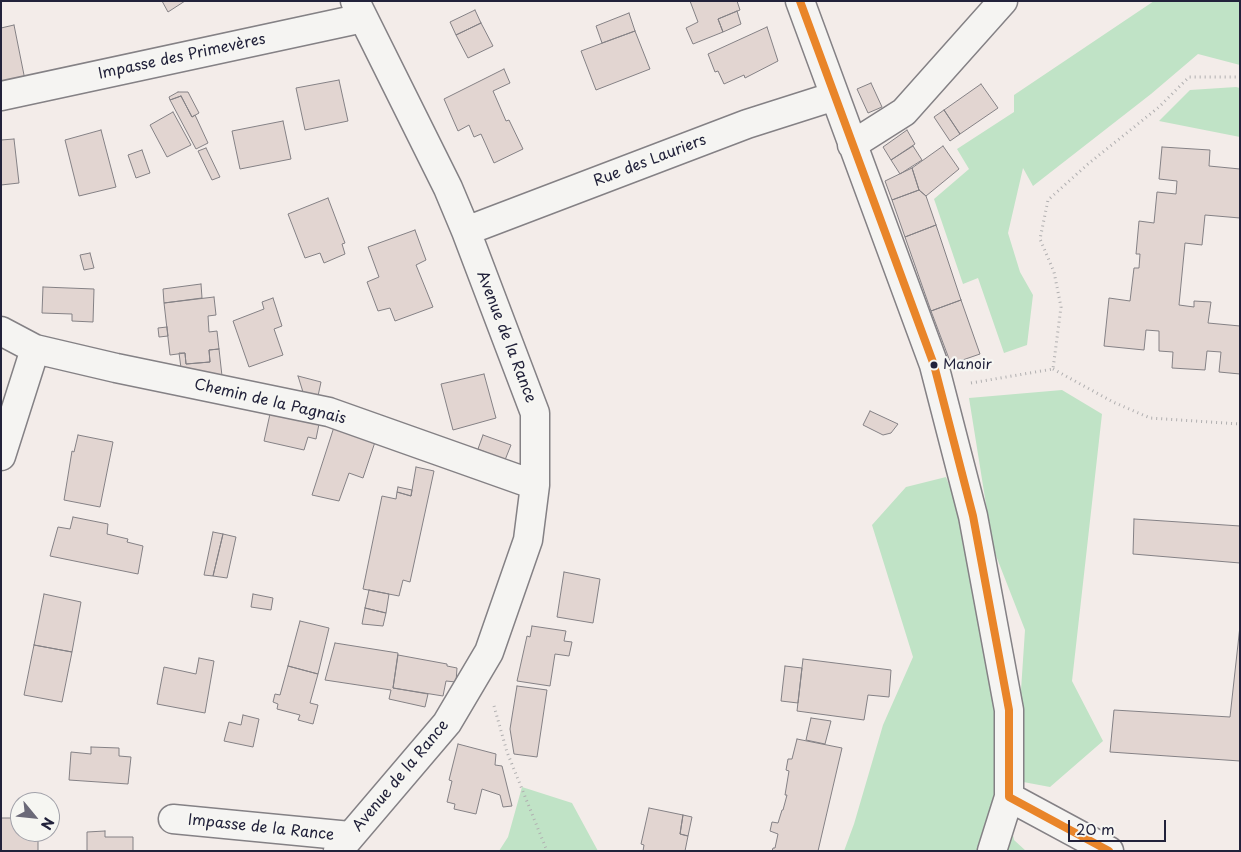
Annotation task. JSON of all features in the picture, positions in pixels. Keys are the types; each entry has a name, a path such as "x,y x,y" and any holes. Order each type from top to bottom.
{"street":[{"path":"800,1 934,365 973,516 1009,710 1009,797 992,851"},
{"path":"852,145 904,112 1003,1"},
{"name":"Impasse des Primevères","path":"1,96 359,10"},
{"name":"Avenue de la Rance","path":"344,844 447,723 489,652 528,540 535,485 535,413 448,188 359,10"},
{"name":"Rue des Lauriers","path":"466,231 747,124 835,96"},
{"name":"Chemin de la Pagnais","path":"1,331 35,349 116,368 329,412 535,485"},
{"path":"1,456 35,349"},
{"path":"1009,797 1109,851"},
{"name":"Impasse de la Rance","path":"173,819 344,844"}],"path":[{"path":"1053,369 1061,307 1054,272 1040,239 1048,200 1088,164 1159,107 1189,77 1240,77"},
{"path":"941,389 1053,369 1112,402 1150,418 1240,424"},
{"path":"482,664 506,752 547,851"}],"green space":[{"path":"1154,1 1240,1 1240,65 1198,54 1151,94 1033,186 1023,168 1008,233 1020,272 1033,295 1027,345 1004,353 978,278 963,284 934,199 969,169 957,149 1014,112 1014,95"},
{"path":"1240,88 1240,137 1159,121 1190,90"},
{"path":"1062,390 1102,414 1072,681 1103,741 1050,787 1018,781 1025,630 993,548 969,398"},
{"path":"946,477 964,522 994,683 999,766 1014,840 1026,851 844,851 854,824 883,725 913,657 872,525 906,487"},
{"path":"522,787 572,803 598,851 499,851 508,837"}],"building":[{"path":"162,1 185,1 168,12"},
{"path":"690,1 737,1 740,10 718,19 723,32 693,44 686,28 698,22"},
{"path":"475,10 481,23 456,35 450,22"},
{"path":"737,11 741,24 723,32 718,19"},
{"path":"629,13 635,31 602,43 596,26"},
{"path":"481,23 493,46 468,58 456,35"},
{"path":"14,25 25,80 1,84 1,28"},
{"path":"767,27 778,61 745,78 744,75 724,84 718,71 715,72 708,54"},
{"path":"635,31 650,69 596,90 581,51"},
{"path":"504,69 510,83 493,91 506,121 509,120 523,149 494,163 481,134 474,137 469,125 458,131 444,99"},
{"path":"339,80 348,121 305,130 296,88"},
{"path":"871,83 882,107 868,113 857,89"},
{"path":"981,84 998,108 960,134 944,110"},
{"path":"178,92 188,92 199,113 192,117 181,96 170,100 169,97"},
{"path":"181,96 192,117 195,115 208,143 196,149 170,100"},
{"path":"944,110 960,134 950,141 934,117"},
{"path":"173,112 191,145 167,157 150,125"},
{"path":"283,121 291,159 240,169 232,131"},
{"path":"101,130 116,187 79,196 65,140"},
{"path":"907,130 915,144 891,160 883,147"},
{"path":"14,139 19,183 1,185 1,140"},
{"path":"913,146 922,160 900,174 891,160"},
{"path":"943,146 959,169 926,196 919,190 912,168"},
{"path":"1162,147 1210,150 1209,166 1240,169 1240,218 1205,215 1202,245 1185,243 1179,305 1194,307 1194,301 1211,302 1208,323 1240,326 1240,374 1219,372 1221,352 1207,351 1205,370 1172,368 1173,352 1159,351 1159,331 1146,330 1144,350 1104,346 1109,298 1130,301 1134,268 1139,268 1140,254 1136,254 1139,221 1154,223 1157,192 1176,194 1177,181 1159,179"},
{"path":"206,148 220,177 212,180 198,151"},
{"path":"142,150 150,173 136,178 128,155"},
{"path":"912,168 919,190 892,200 885,181"},
{"path":"919,190 926,196 936,225 905,237 892,200"},
{"path":"328,198 345,243 342,244 345,254 324,263 320,253 305,258 288,214"},
{"path":"936,225 961,300 931,311 905,237"},
{"path":"415,230 426,260 416,265 433,307 395,321 390,308 378,311 367,282 379,277 368,247"},
{"path":"90,253 94,268 84,270 80,255"},
{"path":"201,284 202,298 164,303 163,289"},
{"path":"43,287 94,289 93,322 72,321 72,314 42,313"},
{"path":"214,297 216,315 208,316 209,332 217,331 219,349 209,350 210,362 186,364 185,353 170,355 164,303"},
{"path":"273,298 282,326 274,329 283,355 249,367 233,321 264,309 262,302"},
{"path":"961,300 980,354 951,364 931,311"},
{"path":"167,327 168,336 159,337 158,328"},
{"path":"219,349 222,376 181,368 179,353 185,353 186,364 210,362 209,350"},
{"path":"484,374 496,418 453,430 441,384"},
{"path":"298,376 321,382 318,396 303,392"},
{"path":"870,411 898,424 891,433 883,435 863,425"},
{"path":"270,414 319,424 316,439 308,437 304,450 264,441"},
{"path":"334,427 376,439 363,478 349,473 339,501 312,495"},
{"path":"78,435 113,442 100,507 64,500 72,451 74,452"},
{"path":"483,435 511,445 505,460 478,449"},
{"path":"416,467 434,471 410,582 403,580 399,596 363,589 382,496 396,499 397,492 411,496"},
{"path":"398,487 412,490 411,496 397,492"},
{"path":"73,517 108,524 107,534 128,539 127,542 143,546 138,574 50,556 58,527 70,529"},
{"path":"1134,519 1240,526 1240,563 1133,554"},
{"path":"213,532 223,534 213,576 204,575"},
{"path":"223,534 236,537 227,578 213,576"},
{"path":"564,572 600,579 593,623 557,617"},
{"path":"369,590 389,594 386,613 365,608"},
{"path":"44,594 81,602 72,652 34,645"},
{"path":"253,594 273,598 271,610 251,607"},
{"path":"365,608 386,613 383,626 362,624"},
{"path":"300,621 329,628 318,674 288,666"},
{"path":"532,626 566,631 564,641 572,642 569,656 555,654 550,686 517,681 527,636 530,637"},
{"path":"1240,626 1240,761 1110,752 1114,710 1230,717"},
{"path":"335,643 398,653 393,688 428,694 425,707 389,699 391,690 325,680"},
{"path":"34,645 72,652 62,702 24,695"},
{"path":"398,655 447,664 447,666 457,668 456,682 446,681 443,696 393,688"},
{"path":"199,658 214,661 205,713 157,704 164,667 196,674"},
{"path":"803,659 891,670 889,697 868,695 864,720 797,711"},
{"path":"288,666 318,674 310,703 318,705 313,724 298,720 300,715 277,709 278,704 273,702 275,694 280,695"},
{"path":"785,666 802,668 798,703 781,701"},
{"path":"517,686 547,690 537,757 514,754 510,729"},
{"path":"243,715 259,719 253,747 224,741 229,722 241,725"},
{"path":"811,718 831,721 825,744 806,740"},
{"path":"797,739 842,748 818,851 772,851 775,848 778,834 770,831 772,822 778,823 783,810 787,795 785,795 789,771 786,770 788,759 792,759"},
{"path":"458,744 496,754 495,765 502,766 512,806 503,807 500,795 482,789 476,814 454,809 455,804 447,802 452,781 449,780"},
{"path":"91,747 119,748 119,756 131,757 128,784 69,780 71,752 91,754"},
{"path":"649,808 683,815 680,834 688,836 685,851 643,851 644,845 641,844"},
{"path":"683,815 692,817 688,836 680,834"},
{"path":"1,818 10,818 10,842 38,842 38,851 1,851"},
{"path":"105,831 105,837 133,837 133,851 87,851 87,832"}],"transit line":[{"path":"800,1 934,365 973,516 1009,710 1009,797 1109,851"}],"place":[{"name":"Manoir","path":"934,365"}]}
